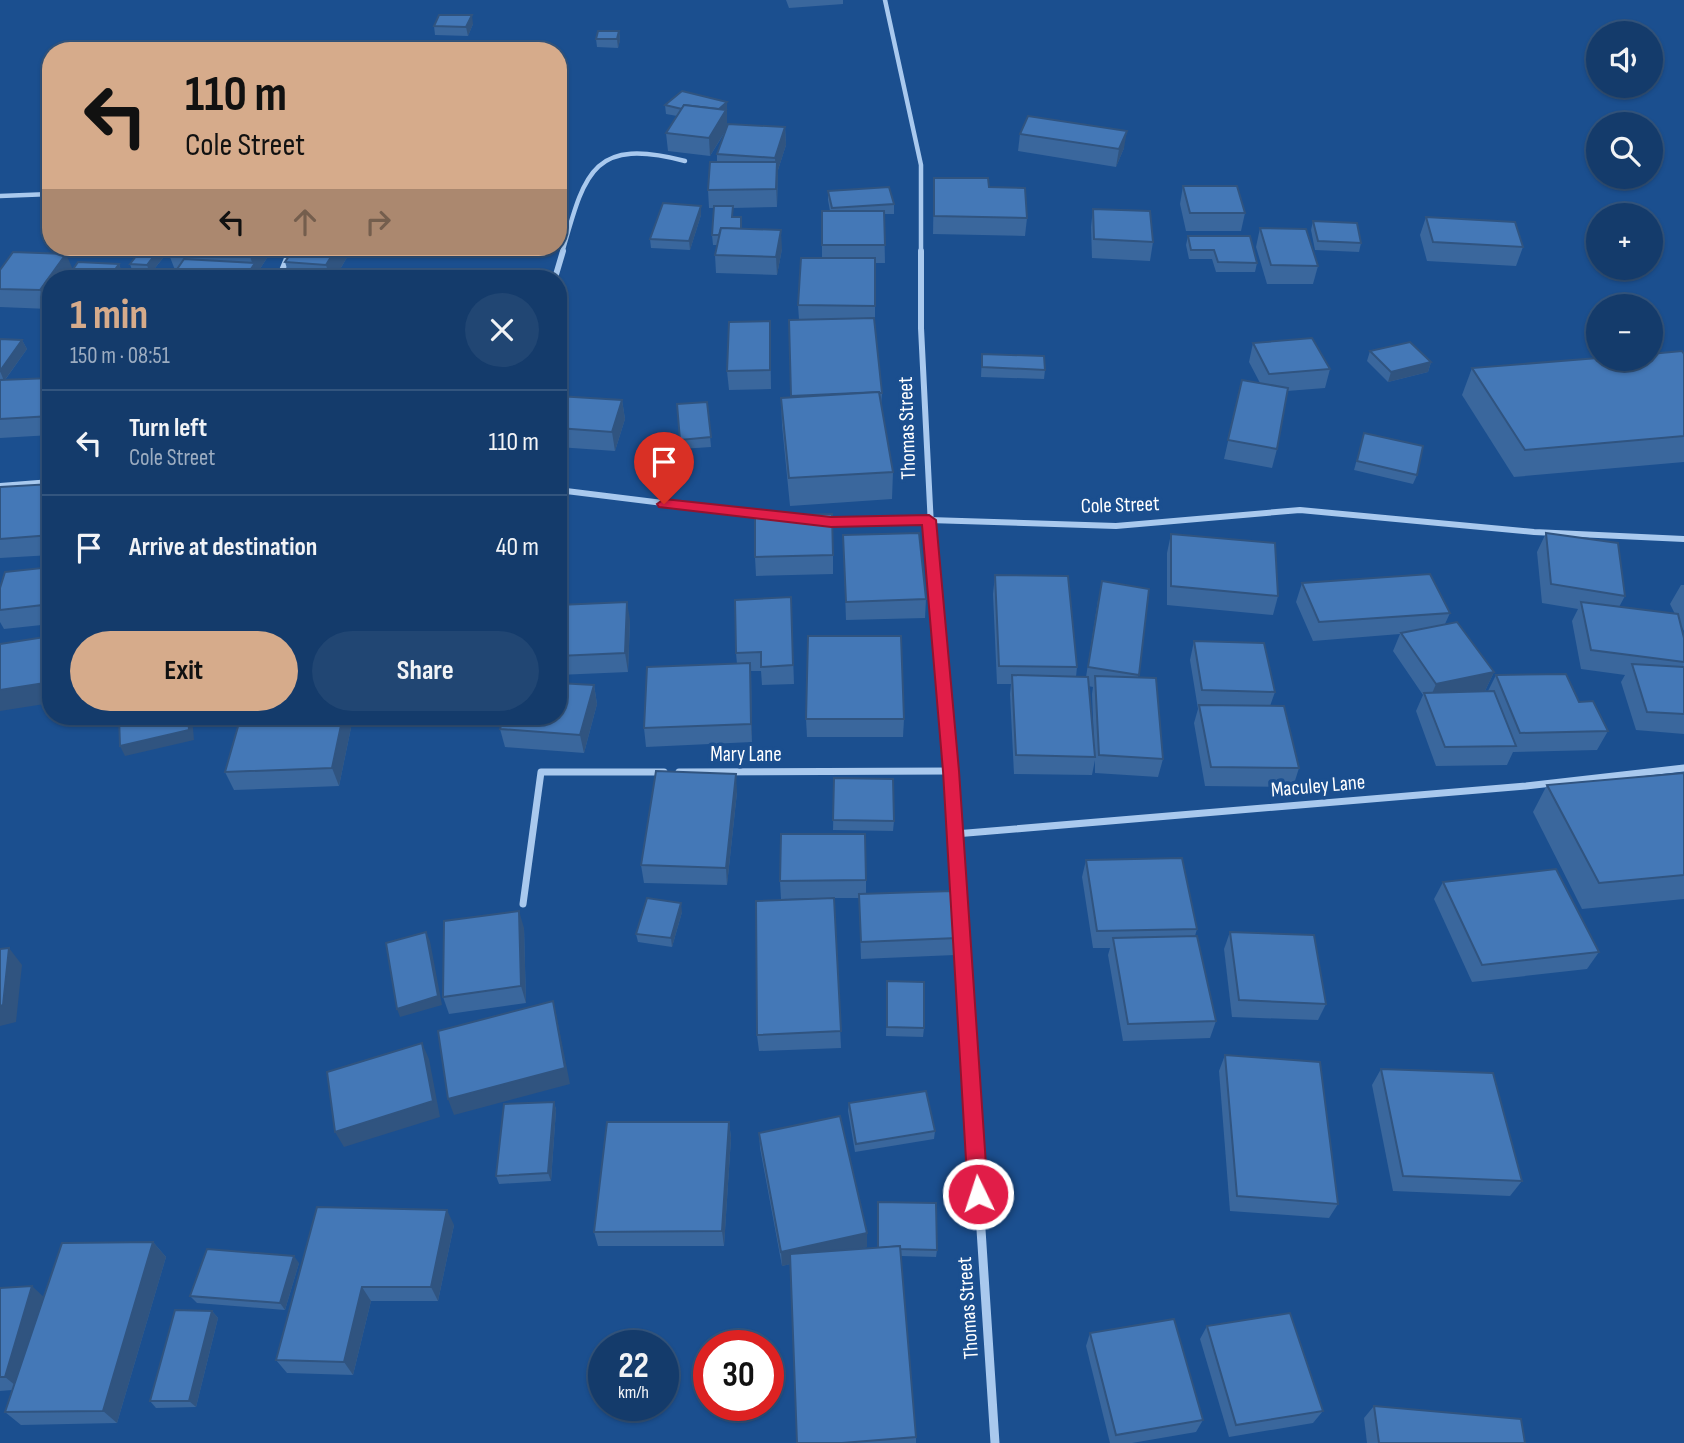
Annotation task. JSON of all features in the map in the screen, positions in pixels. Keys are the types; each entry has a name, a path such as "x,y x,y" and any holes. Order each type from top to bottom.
{"street":[{"name":"Thomas Street","path":"885,0 920,165 921,328 929,520 951,771 995,1443"},
{"path":"567,241 583,191 597,164 608,156 650,153 685,161"},
{"path":"0,196 42,194"},
{"path":"0,486 42,483"},
{"path":"567,492 781,517"},
{"name":"Cole Street","path":"818,521 929,520 1116,526 1300,510 1534,532 1684,539"},
{"name":"Maculey Lane","path":"955,834 1525,786 1684,768"},
{"name":"Mary Lane","path":"523,904 541,772 951,771"}],"building":[{"path":"439,15 472,15 466,27 434,26"},
{"path":"598,31 619,31 617,39 596,39"},
{"path":"682,91 727,102 719,109 684,105 682,109 665,105"},
{"path":"684,105 726,110 709,138 666,133"},
{"path":"1028,116 1127,131 1119,149 1020,134"},
{"path":"728,124 785,127 775,158 717,154"},
{"path":"710,162 777,162 776,189 708,190"},
{"path":"934,178 988,178 989,187 1025,188 1027,218 934,216"},
{"path":"1183,186 1237,186 1245,213 1190,213"},
{"path":"889,187 894,204 832,208 828,191"},
{"path":"663,203 701,206 689,241 650,239"},
{"path":"714,206 733,206 732,217 741,217 741,229 721,228 719,235 712,235"},
{"path":"1093,209 1150,211 1153,242 1094,239"},
{"path":"822,211 884,211 885,245 822,245"},
{"path":"1426,217 1515,222 1523,247 1433,242"},
{"path":"1313,221 1357,223 1361,243 1318,241"},
{"path":"721,228 781,230 776,257 715,255"},
{"path":"1260,228 1306,229 1318,266 1271,265"},
{"path":"1188,236 1250,236 1257,263 1218,262 1214,250 1191,250"},
{"path":"13,252 65,256 54,270 42,270 40,290 0,289 0,270"},
{"path":"136,256 154,256 147,265 130,264"},
{"path":"289,256 332,256 326,265 285,262"},
{"path":"801,258 875,258 875,306 798,305"},
{"path":"184,259 255,263 250,270 176,270"},
{"path":"78,262 119,264 115,270 72,270"},
{"path":"874,318 882,393 791,396 789,320"},
{"path":"770,321 770,370 727,371 729,322"},
{"path":"1312,338 1330,369 1269,374 1253,343"},
{"path":"0,339 22,340 0,371"},
{"path":"1410,342 1431,362 1391,372 1370,351"},
{"path":"1682,351 1684,354 1684,436 1525,450 1472,368 1586,359 1586,371 1663,371 1663,353"},
{"path":"982,354 1044,356 1045,370 982,367"},
{"path":"42,378 42,417 0,419 0,380"},
{"path":"1242,380 1288,388 1277,449 1228,440"},
{"path":"879,392 893,472 789,478 781,398"},
{"path":"567,397 622,400 612,432 567,429"},
{"path":"707,402 711,437 680,440 677,404"},
{"path":"1364,433 1423,446 1417,475 1357,461"},
{"path":"42,485 42,536 0,539 0,487"},
{"path":"832,514 833,555 755,557 755,516"},
{"path":"919,533 926,599 846,602 843,535"},
{"path":"1546,533 1618,543 1625,596 1551,584"},
{"path":"1171,534 1275,543 1278,596 1171,586"},
{"path":"42,568 42,605 0,610 0,588 5,572"},
{"path":"1430,574 1450,613 1319,622 1302,583"},
{"path":"995,575 1068,576 1077,667 999,666"},
{"path":"1102,581 1149,589 1139,675 1088,667"},
{"path":"791,597 793,665 761,667 761,652 736,653 735,600"},
{"path":"627,602 625,653 567,656 567,605"},
{"path":"1581,602 1678,614 1684,638 1684,662 1591,650"},
{"path":"1457,622 1494,672 1436,684 1401,633"},
{"path":"808,636 901,636 904,719 806,719"},
{"path":"42,637 42,683 0,690 0,644"},
{"path":"1194,641 1264,643 1275,692 1202,690"},
{"path":"750,663 751,724 644,728 647,667"},
{"path":"1632,664 1684,667 1684,714 1647,712"},
{"path":"1566,674 1579,702 1593,701 1608,731 1520,733 1496,675"},
{"path":"1012,675 1088,677 1095,757 1016,755"},
{"path":"1095,676 1156,678 1163,759 1099,755"},
{"path":"567,684 594,685 580,735 500,729 501,725 567,725"},
{"path":"1494,691 1516,746 1445,747 1424,693"},
{"path":"1199,705 1284,706 1299,768 1211,767"},
{"path":"119,725 189,725 189,730 120,746"},
{"path":"238,725 341,725 332,768 225,772"},
{"path":"656,771 736,774 726,868 641,865"},
{"path":"1684,773 1684,875 1599,883 1547,785"},
{"path":"834,778 893,779 894,821 833,820"},
{"path":"781,834 865,834 866,880 780,881"},
{"path":"1182,858 1197,929 1097,931 1086,860"},
{"path":"1556,869 1599,952 1482,965 1443,882"},
{"path":"952,891 957,938 861,942 859,894"},
{"path":"647,898 681,903 671,938 636,934"},
{"path":"834,898 841,1031 757,1035 756,901"},
{"path":"519,911 521,986 443,997 444,921"},
{"path":"426,932 438,996 397,1009 386,943"},
{"path":"1230,932 1314,935 1326,1004 1239,1000"},
{"path":"1197,936 1216,1021 1128,1024 1113,938"},
{"path":"9,948 3,1005 0,1006 0,949"},
{"path":"887,981 924,982 924,1028 887,1027"},
{"path":"553,1001 565,1068 448,1099 438,1031"},
{"path":"422,1043 433,1101 335,1132 327,1072"},
{"path":"1225,1055 1320,1062 1338,1204 1237,1196"},
{"path":"1381,1069 1493,1073 1522,1181 1403,1176"},
{"path":"926,1091 935,1131 856,1144 849,1103"},
{"path":"554,1102 548,1173 496,1176 504,1104"},
{"path":"840,1116 867,1233 781,1252 759,1133"},
{"path":"607,1122 729,1122 722,1231 594,1232"},
{"path":"878,1202 936,1203 937,1250 900,1249 900,1246 878,1248"},
{"path":"317,1207 447,1210 431,1287 362,1287 344,1362 276,1360"},
{"path":"153,1242 103,1411 5,1412 62,1243"},
{"path":"900,1246 916,1437 842,1443 797,1443 790,1254"},
{"path":"207,1249 294,1256 280,1303 190,1296"},
{"path":"32,1286 5,1377 0,1377 0,1288"},
{"path":"175,1310 212,1311 189,1401 150,1401"},
{"path":"1290,1313 1323,1411 1236,1425 1207,1326"},
{"path":"1174,1319 1203,1420 1116,1435 1090,1333"},
{"path":"1374,1406 1521,1419 1525,1443 1379,1443"}],"route":[{"path":"664,504 831,522 929,520 951,771 978,1194"}]}
